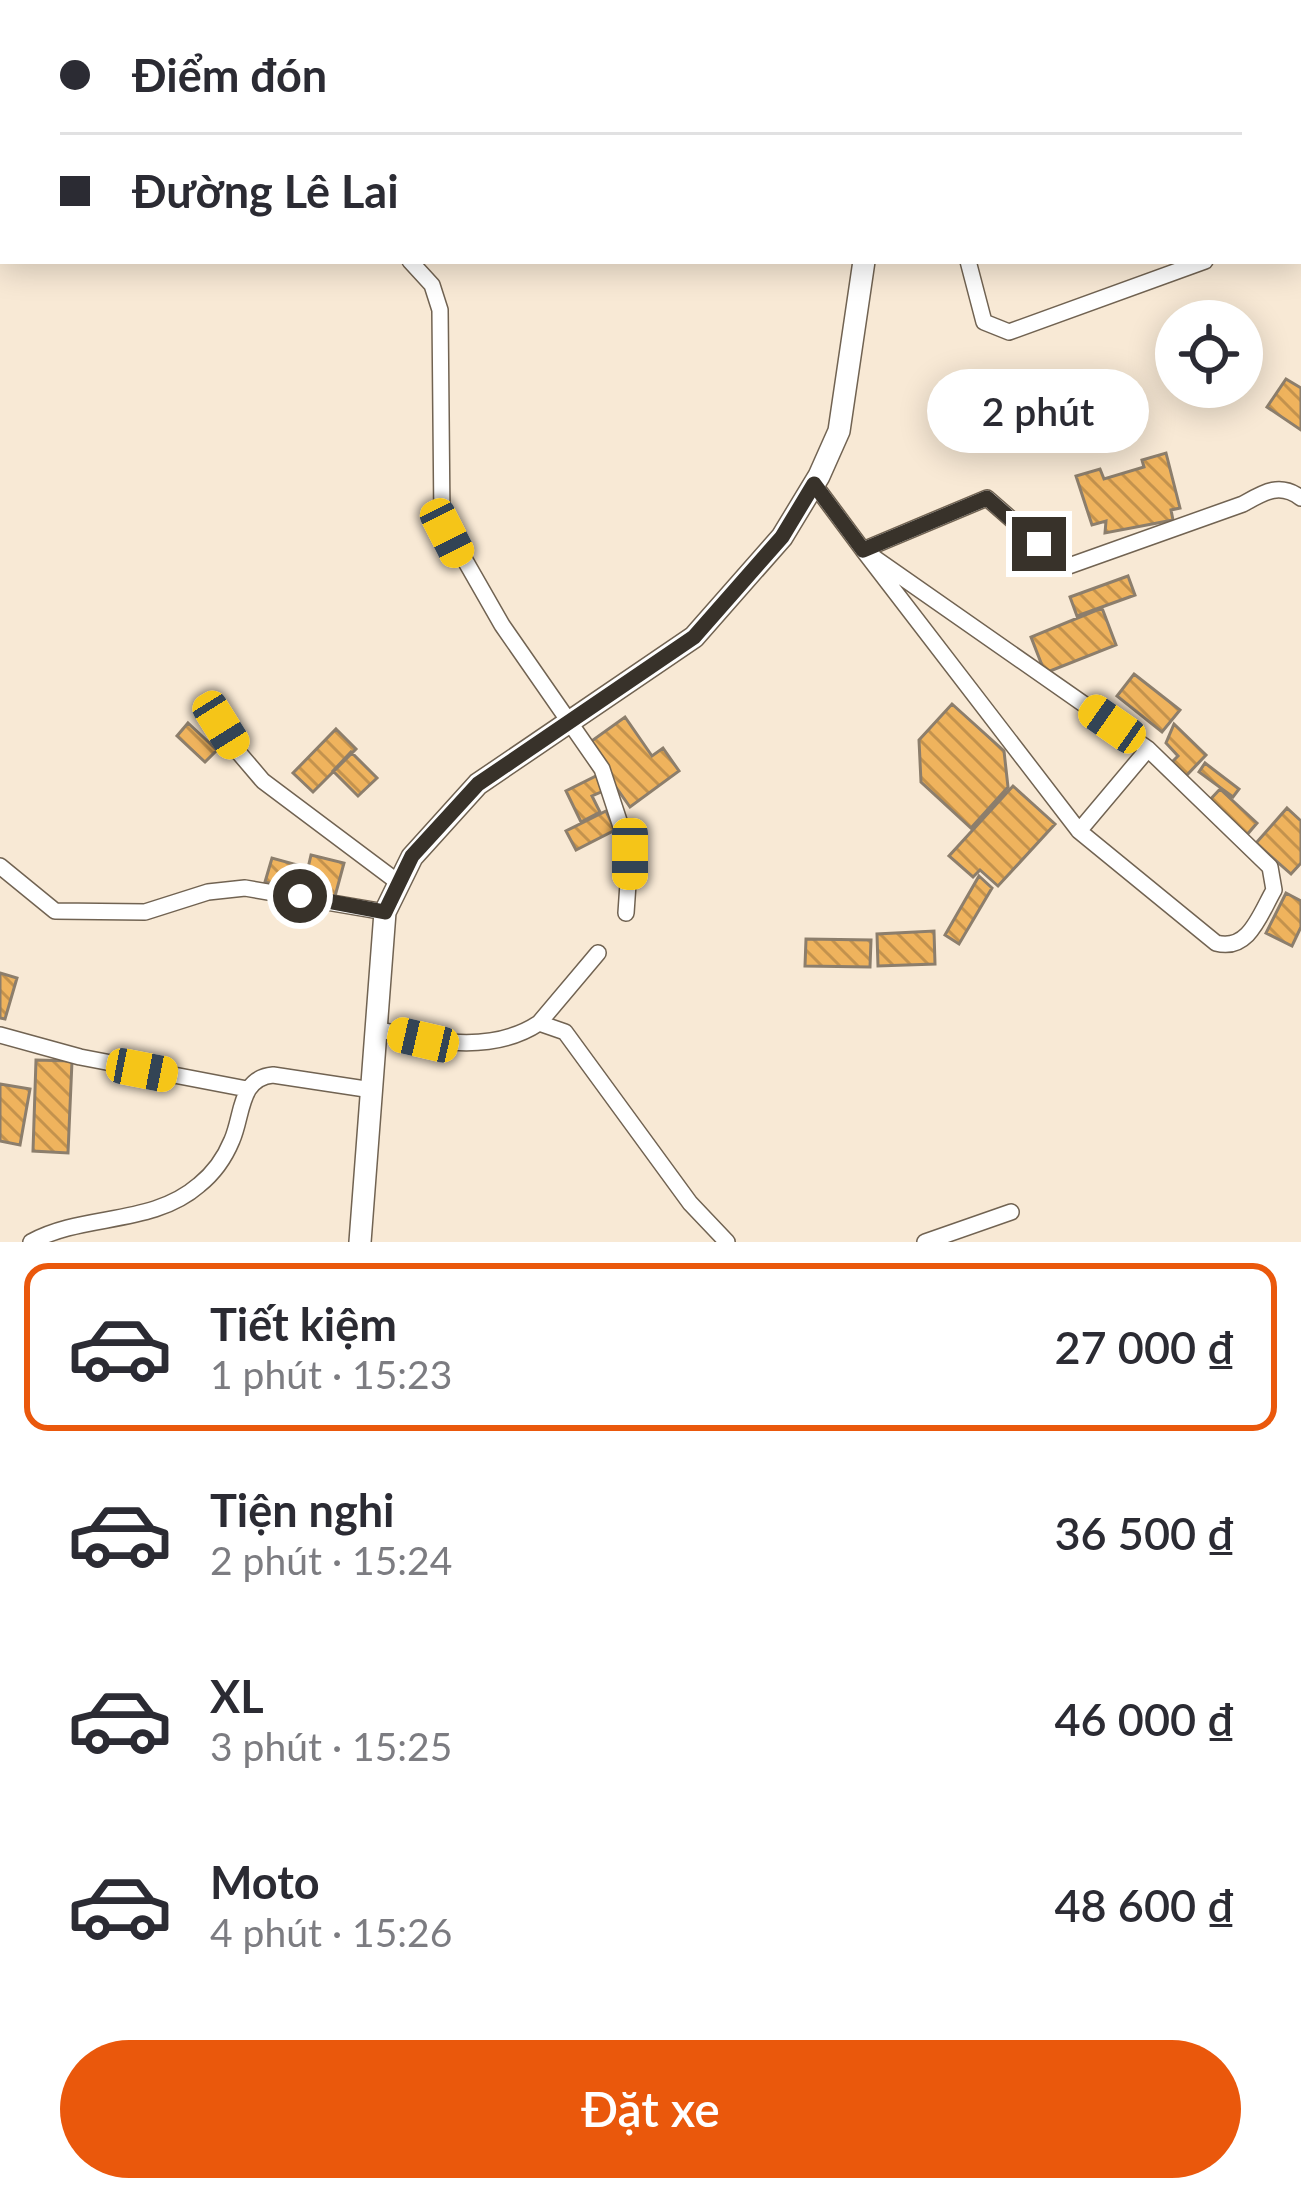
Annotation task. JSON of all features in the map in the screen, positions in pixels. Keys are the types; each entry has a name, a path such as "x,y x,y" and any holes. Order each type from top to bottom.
{"main road":[{"path":"360,1242 385,912 412,856 478,784 694,637 782,537 839,431 864,264"}],"street":[{"path":"517,0 571,0"},
{"path":"413,264 432,285 440,310 442,520 470,574 602,769 630,854 626,913"},
{"path":"969,264 984,322 1009,332 1197,264"},
{"path":"814,484 863,550 1079,831 1216,943 1233,945 1248,934 1274,890 1272,870 1148,749 863,550"},
{"path":"863,550 987,498 1066,567 1243,504 1270,488 1292,491 1301,498"},
{"path":"207,703 263,782 399,883"},
{"path":"1079,831 1148,749"},
{"path":"0,866 56,911 145,912 208,892 245,888 385,912"},
{"path":"376,1029 423,1040 504,1040 538,1023 598,953"},
{"path":"538,1023 565,1032 690,1203 727,1242"},
{"path":"0,1035 80,1057 247,1089"},
{"path":"32,1242 64,1228 156,1209 187,1195 226,1153 247,1089 259,1078 273,1075 372,1090"},
{"path":"925,1242 1011,1212"}],"building":[{"path":"1286,379 1301,388 1301,430 1267,407"},
{"path":"1166,453 1180,508 1171,510 1173,520 1105,533 1106,521 1092,525 1076,476 1100,469 1104,479 1144,467 1142,460"},
{"path":"1128,576 1135,595 1077,616 1070,597"},
{"path":"1102,608 1116,645 1045,673 1031,637"},
{"path":"1134,674 1180,710 1162,732 1117,696"},
{"path":"952,704 1004,751 1008,787 971,828 921,782 919,740"},
{"path":"625,717 652,756 663,748 679,771 630,807 586,745"},
{"path":"188,723 217,750 205,762 177,736"},
{"path":"1174,724 1206,755 1185,777 1171,763 1178,756 1166,743"},
{"path":"336,729 356,749 313,792 293,773"},
{"path":"351,752 377,778 358,796 333,771"},
{"path":"1205,763 1239,789 1233,797 1199,772"},
{"path":"600,774 608,789 592,796 600,812 581,822 566,791"},
{"path":"1013,786 1055,824 998,886 980,870 973,877 949,856"},
{"path":"1220,789 1257,823 1245,837 1207,803"},
{"path":"1287,808 1301,821 1301,863 1291,874 1256,843"},
{"path":"606,811 615,830 576,850 566,831"},
{"path":"311,855 344,863 334,900 265,882 272,858 308,868"},
{"path":"979,876 992,888 959,944 945,935"},
{"path":"1286,893 1301,901 1301,927 1292,946 1266,933"},
{"path":"934,931 935,964 878,966 877,934"},
{"path":"806,939 871,940 870,967 805,966"},
{"path":"0,973 17,978 5,1019 0,1018"},
{"path":"36,1060 72,1061 68,1153 33,1151"},
{"path":"0,1084 30,1089 20,1145 0,1141"}],"route":[{"path":"300,896 385,912 412,856 478,784 694,637 782,537 814,484 863,550 987,498 1039,544"}]}
